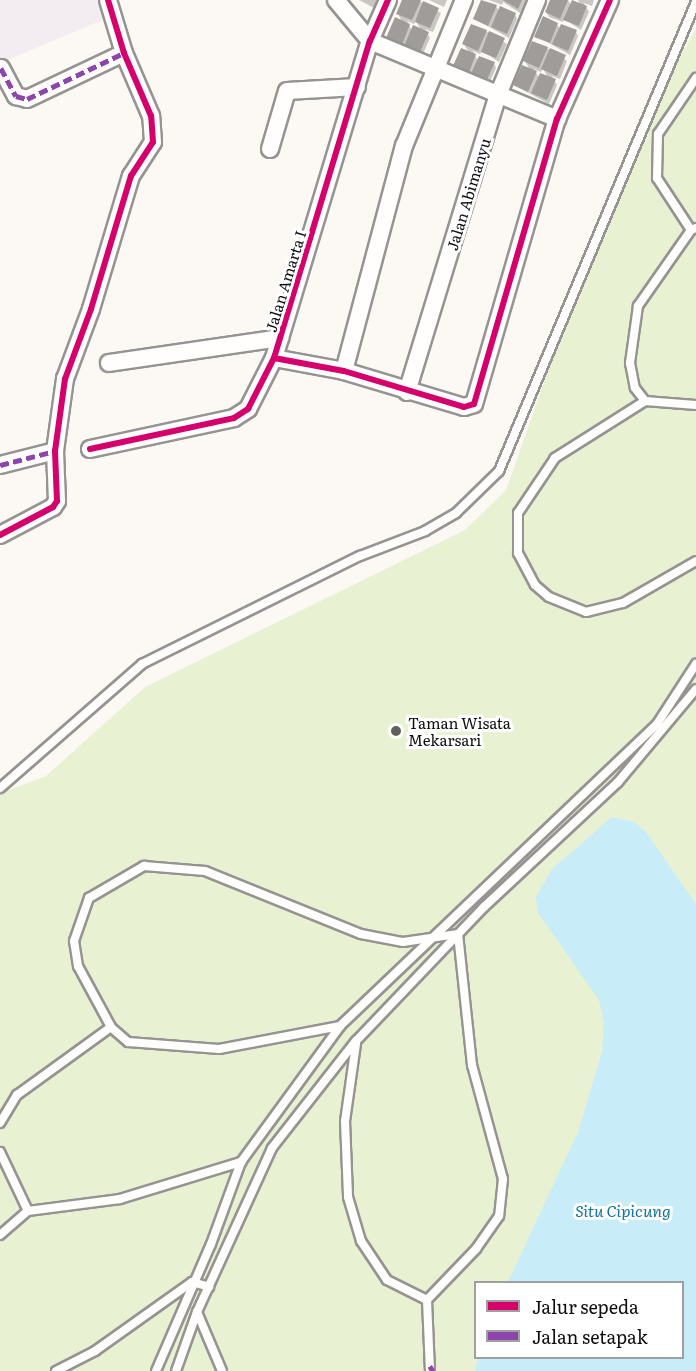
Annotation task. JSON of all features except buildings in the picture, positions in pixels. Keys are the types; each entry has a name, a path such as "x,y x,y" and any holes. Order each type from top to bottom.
{"street":[{"path":"0,535 53,507 57,492 55,451 65,379 91,309 131,176 153,142 151,116 124,53 108,0"},
{"path":"336,0 370,41 434,70 557,119"},
{"name":"Jalan Amarta I","path":"90,449 243,415 274,358 370,41 388,0"},
{"path":"344,370 404,146 464,0"},
{"name":"Jalan Abimanyu","path":"407,392 498,95 537,0"},
{"path":"274,358 344,370 407,392 464,407 474,404 557,119 610,0"},
{"path":"1,68 16,96 27,99 124,53"},
{"path":"270,149 287,92 357,87"},
{"path":"109,363 280,338"},
{"path":"0,465 55,451"}],"lane":[{"path":"0,788 141,664 360,556 425,531 456,513 499,471 696,2"},
{"path":"645,400 635,388 630,363 638,306 693,229 657,178 658,134 675,104 696,78"},
{"path":"696,405 645,400 555,458 519,513 518,553 535,585 549,597 586,612 623,603 696,561"},
{"path":"156,1371 192,1282 211,1244 241,1162 340,1026 426,941 657,724 696,664"},
{"path":"176,1371 197,1312 272,1148 356,1041 458,934 555,838 618,782 696,689"},
{"path":"340,1026 219,1049 128,1042 111,1027 87,987 74,941 89,898 144,866 205,871 266,892 313,918 361,934 403,942 426,941 458,934"},
{"path":"430,1371 427,1299 476,1249 499,1216 504,1179 472,1065 458,934"},
{"path":"0,1123 17,1095 111,1027"},
{"path":"356,1041 345,1121 348,1197 361,1242 387,1280 427,1299"},
{"path":"0,1152 28,1211"},
{"path":"0,1235 28,1211 120,1199 241,1162"},
{"path":"192,1282 209,1287"},
{"path":"56,1371 95,1351 192,1282"},
{"path":"197,1312 222,1371"}],"shaded area":[{"path":"0,0 99,0 107,18 0,63"}],"green space":[{"name":"Taman Wisata Mekarsari","path":"696,28 696,1371 0,1371 0,793 46,776 145,687 465,530 506,490 620,168"}],"water":[{"name":"Situ Cipicung","path":"612,817 634,822 645,831 696,904 696,1371 475,1371 478,1359 684,1359 684,1281 508,1281 578,1132 602,1052 604,1023 599,1000 538,913 536,897 552,869"}],"marked path":[{"path":"1,68 16,96 27,99 124,53"},
{"path":"0,465 55,451"},
{"path":"430,1366 433,1371"}],"cycle path":[{"path":"0,535 53,507 57,501 55,451 65,379 91,309 131,176 153,142 151,116 124,53 108,0"},
{"path":"90,449 234,418 248,409 274,358 370,41 388,0"},
{"path":"274,358 344,371 464,407 474,404 557,119 610,0"}],"place":[{"name":"Taman Wisata Mekarsari","path":"396,731"}]}
